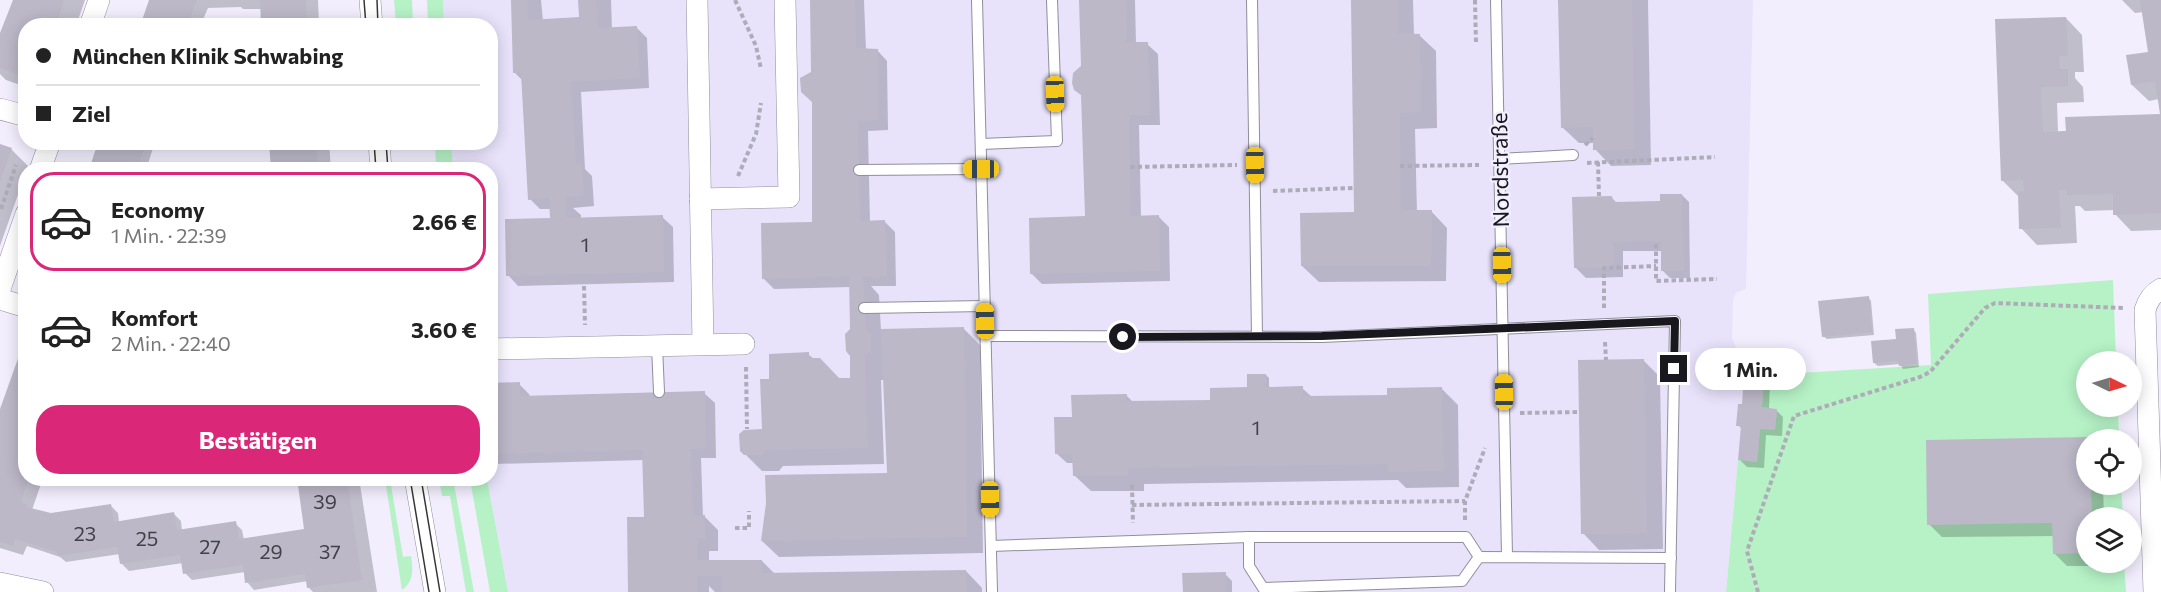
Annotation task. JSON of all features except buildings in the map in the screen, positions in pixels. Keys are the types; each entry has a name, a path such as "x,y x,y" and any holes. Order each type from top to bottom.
{"street":[{"path":"93,18 99,0"},
{"path":"370,0 371,18"},
{"path":"697,0 703,344"},
{"path":"700,199 789,197 784,0"},
{"path":"0,109 18,114"},
{"path":"0,289 18,237"},
{"path":"2154,592 2145,310 2148,301 2155,292 2161,289"},
{"path":"0,299 18,305"},
{"path":"498,349 744,344"},
{"path":"416,486 435,592"},
{"path":"0,583 43,592"}],"lane":[{"path":"977,0 992,592"},
{"path":"981,144 1057,141 1052,0"},
{"path":"1252,0 1257,336"},
{"name":"Nordstraße","path":"1496,0 1507,556"},
{"path":"1499,159 1573,156"},
{"path":"859,170 981,169"},
{"path":"864,308 985,306"},
{"path":"986,336 1322,336 1675,321 1670,592"},
{"path":"657,346 658,392"},
{"path":"991,546 1249,537 1466,537 1479,557"},
{"path":"1249,537 1249,566 1263,590 1462,587 1479,557"},
{"path":"1479,557 1671,558"}],"path":[{"path":"735,0 756,46 762,79"},
{"path":"1475,0 1476,47"},
{"path":"726,199 743,167 756,134 762,96"},
{"path":"1401,166 1479,165 1479,154"},
{"path":"1573,156 1587,163 1715,157"},
{"path":"0,210 16,162"},
{"path":"1598,162 1599,196"},
{"path":"1656,244 1656,281 1717,279"},
{"path":"1606,360 1604,268 1656,266"},
{"path":"584,286 585,318"},
{"path":"1758,592 1747,551 1794,416 1930,372 1985,308 1995,303 2145,310"},
{"path":"744,344 747,429"},
{"path":"1504,413 1580,412"},
{"path":"1466,537 1465,501 1485,450 1484,439"},
{"path":"1132,485 1133,541"},
{"path":"1132,505 1465,501"},
{"path":"735,528 749,528 749,511"}],"shaded area":[{"path":"443,0 1753,0 1746,289 1736,293 1733,300 1732,339 1737,349 1746,351 1744,374 1764,375 1762,407 1777,409 1775,430 1760,429 1757,462 1738,461 1726,592 508,592 488,486 498,486 498,162 452,162 452,150 498,150 498,18 444,18"}],"green space":[{"path":"394,0 412,0 413,18 395,18"},
{"path":"427,0 443,0 444,18 428,18"},
{"path":"435,150 452,150 452,162 436,162"},
{"path":"2113,280 2116,351 2076,351 2076,417 2118,417 2119,429 2076,429 2076,495 2122,495 2122,507 2076,507 2076,573 2125,573 2126,592 1726,592 1738,460 1757,462 1760,429 1775,429 1777,409 1762,407 1764,375 1931,365 1928,294"},
{"path":"386,486 391,486 403,557 411,556 411,579 402,590"},
{"path":"440,486 454,486 474,592 466,592 450,496 442,496"},
{"path":"471,486 488,486 508,592 490,592"}],"tram line":[{"path":"364,0 365,18"},
{"path":"377,0 378,18"},
{"path":"375,150 375,162"},
{"path":"387,150 387,162"},
{"path":"411,486 429,592"},
{"path":"422,486 440,592"}],"route":[{"path":"1123,337 1322,336 1675,321 1674,369"}]}
